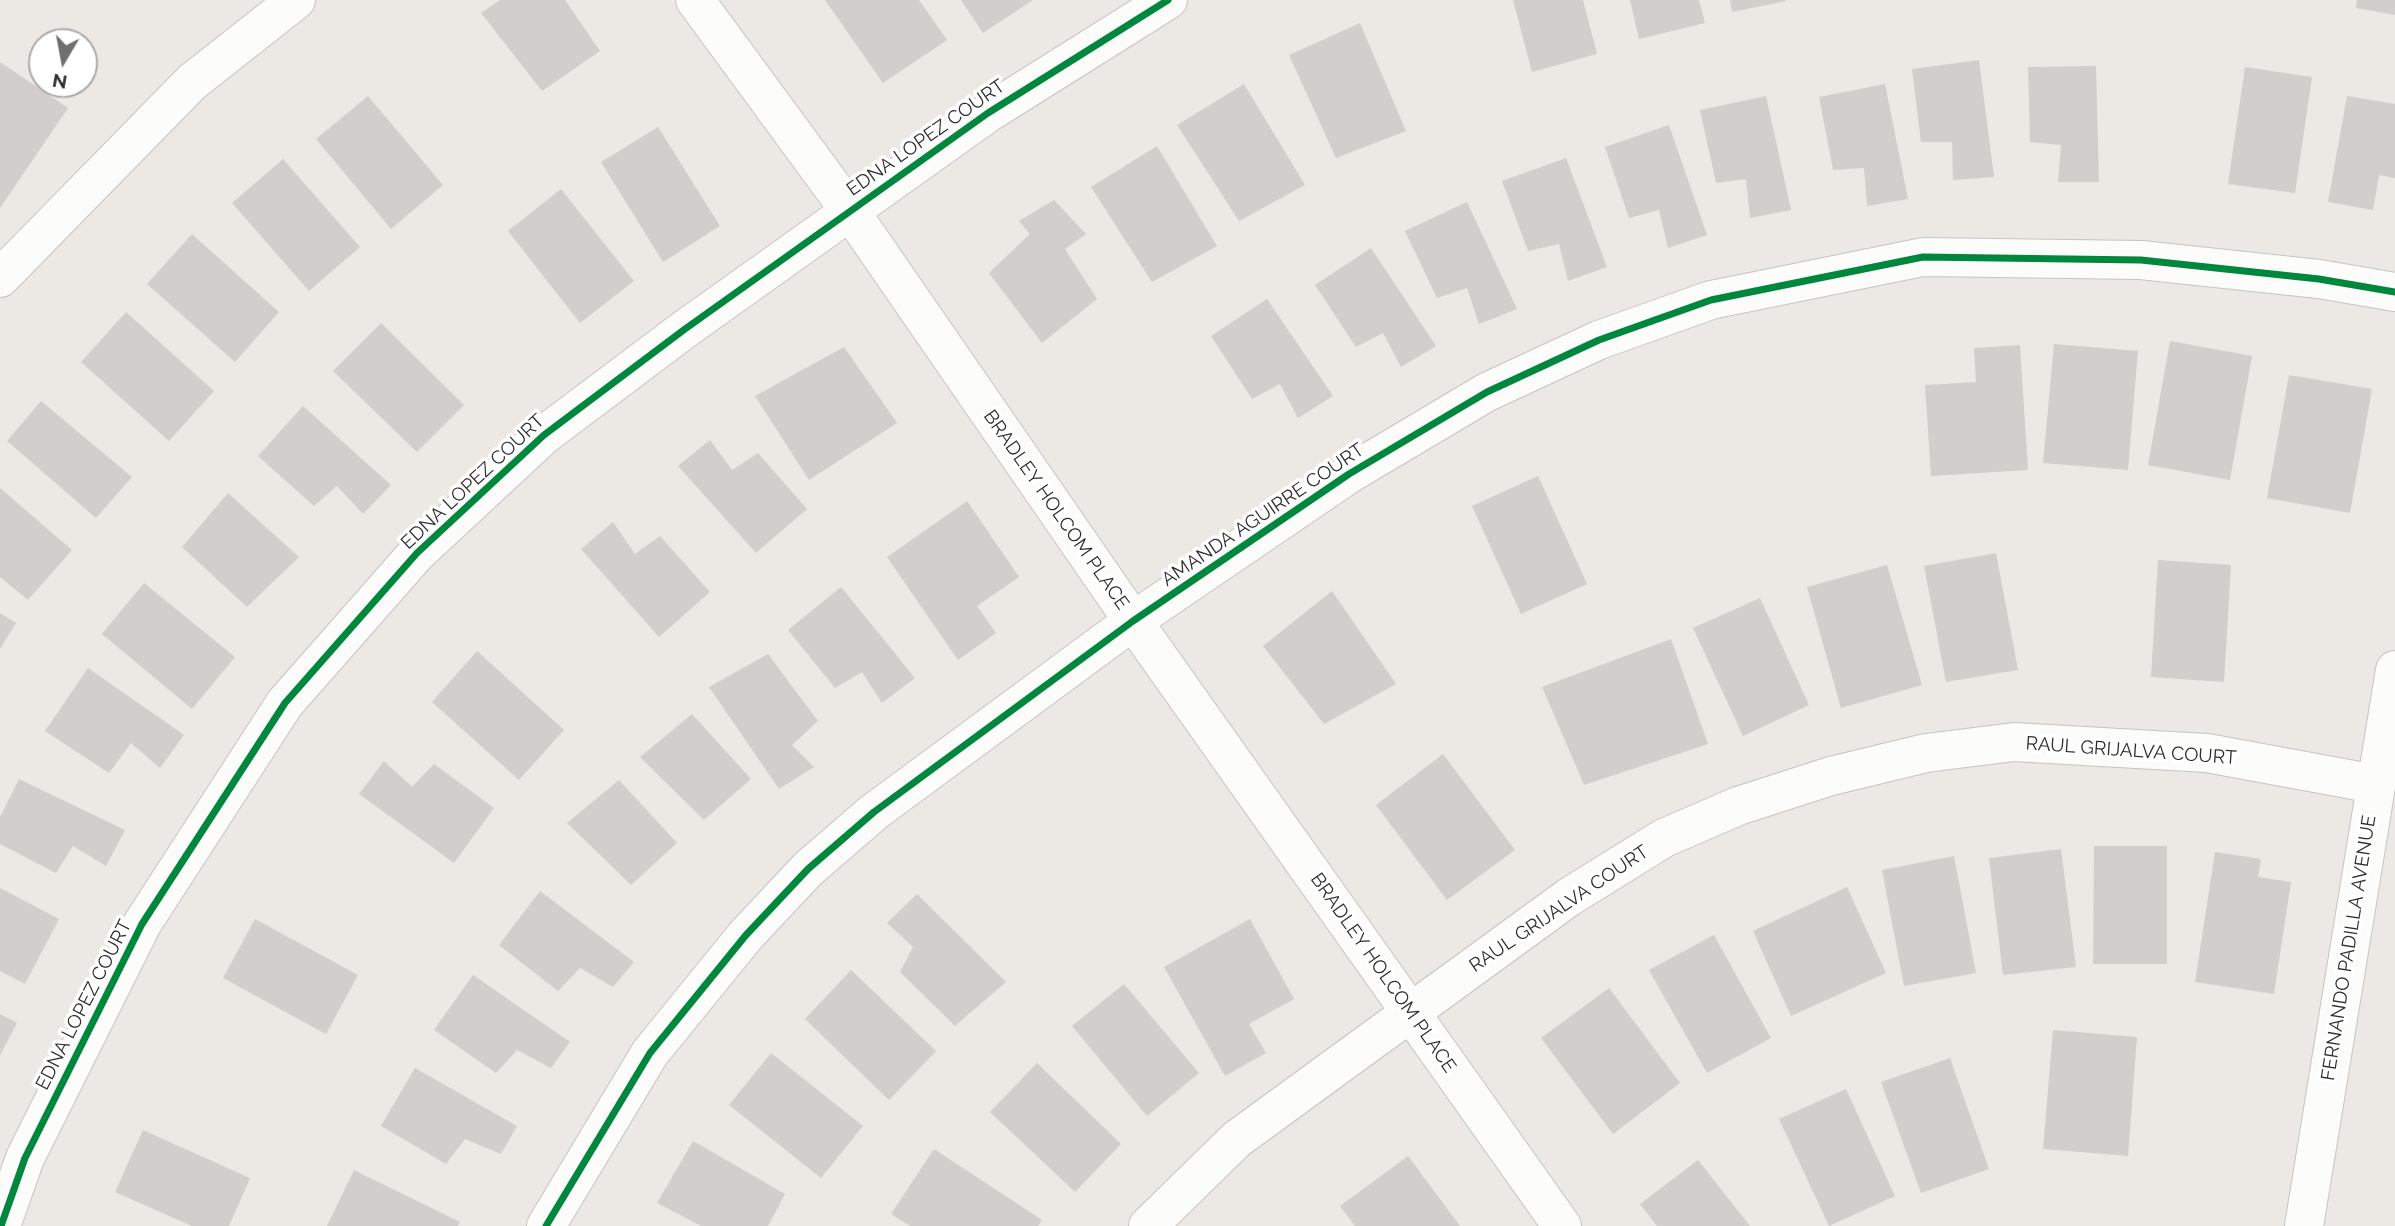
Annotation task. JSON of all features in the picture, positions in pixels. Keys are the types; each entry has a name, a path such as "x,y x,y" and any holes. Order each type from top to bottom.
{"street":[{"path":"0,278 192,82 296,0"},
{"name":"BRADLEY HOLCOM PLACE","path":"695,0 850,211 1133,621 1562,1226"},
{"name":"EDNA LOPEZ COURT","path":"1,1226 24,1158 142,924 285,703 418,553 544,435 988,113 1168,0"},
{"name":"AMANDA AGUIRRE COURT","path":"546,1226 650,1053 746,935 808,869 874,812 1133,621 1349,474 1487,392 1599,340 1711,300 1923,257 2141,260 2235,268 2395,292"},
{"name":"FERNANDO PADILLA AVENUE","path":"2304,1226 2395,670"},
{"name":"RAUL GRIJALVA COURT","path":"1148,1226 1237,1139 1569,897 1664,838 1738,806 1817,780 1926,753 2014,742 2207,753 2375,784"}],"building":[{"path":"500,0 565,0 600,51 542,91 481,13"},
{"path":"825,0 919,0 947,40 883,83"},
{"path":"961,0 1033,0 983,33"},
{"path":"1513,0 1583,0 1597,54 1532,72"},
{"path":"1630,0 1699,0 1705,23 1639,39"},
{"path":"1730,0 1786,0 1786,1 1732,12"},
{"path":"2357,0 2395,0 2395,15 2356,8"},
{"path":"1360,23 1406,131 1336,158 1289,55"},
{"path":"1979,60 1994,177 1953,180 1952,142 1921,142 1912,69"},
{"path":"0,62 28,81 28,98 53,98 68,108 0,208"},
{"path":"2096,66 2099,182 2058,182 2061,145 2030,142 2028,67"},
{"path":"2245,67 2312,77 2295,193 2228,184"},
{"path":"1244,84 1305,185 1239,221 1177,125"},
{"path":"1885,84 1908,199 1867,206 1864,168 1833,170 1819,97"},
{"path":"368,96 443,185 391,229 316,139"},
{"path":"1766,96 1791,210 1750,218 1746,179 1716,183 1700,110"},
{"path":"2347,96 2395,104 2395,178 2379,175 2373,210 2328,202"},
{"path":"1669,125 1707,235 1668,248 1659,210 1629,218 1605,147"},
{"path":"658,127 720,226 663,262 601,162"},
{"path":"1157,146 1217,246 1152,282 1091,187"},
{"path":"1566,158 1607,267 1568,281 1559,244 1528,251 1502,181"},
{"path":"283,159 360,247 309,291 232,203"},
{"path":"561,189 634,281 580,323 508,231"},
{"path":"1054,200 1086,234 1065,249 1097,299 1042,343 989,273 1030,234 1019,221"},
{"path":"1467,202 1517,309 1479,324 1467,288 1437,298 1405,231"},
{"path":"192,234 279,312 235,362 147,284"},
{"path":"1371,248 1436,346 1401,367 1383,333 1356,347 1315,285"},
{"path":"1267,299 1333,396 1298,418 1280,384 1252,399 1211,336"},
{"path":"126,312 214,391 169,441 81,362"},
{"path":"381,323 464,405 417,452 333,371"},
{"path":"2170,341 2252,356 2230,480 2148,465"},
{"path":"2054,344 2138,351 2128,470 2043,463"},
{"path":"2020,345 2028,470 1931,476 1925,385 1976,382 1974,348"},
{"path":"844,347 897,423 809,480 755,396"},
{"path":"2289,375 2372,389 2350,513 2267,498"},
{"path":"41,401 132,477 96,518 7,441"},
{"path":"303,406 391,485 363,514 337,486 314,506 258,456"},
{"path":"710,440 732,470 758,453 807,509 756,553 678,466"},
{"path":"1538,476 1587,584 1521,614 1472,506"},
{"path":"0,488 72,550 28,600 0,577"},
{"path":"228,493 299,557 247,607 182,547"},
{"path":"967,501 1019,577 977,606 996,633 958,660 887,557"},
{"path":"613,522 635,554 660,536 710,592 659,637 581,549"},
{"path":"1996,553 2018,670 1946,682 1924,566"},
{"path":"2158,560 2231,565 2224,682 2151,677"},
{"path":"1887,565 1922,685 1841,708 1807,587"},
{"path":"144,583 235,657 192,709 102,634"},
{"path":"841,587 915,678 882,703 862,672 835,688 788,630"},
{"path":"1332,591 1396,684 1324,724 1263,646"},
{"path":"1760,598 1809,705 1743,736 1693,628"},
{"path":"0,613 16,623 0,649"},
{"path":"1671,639 1708,744 1584,785 1542,687"},
{"path":"477,651 564,730 519,780 432,702"},
{"path":"768,654 818,721 792,745 814,767 779,789 709,687"},
{"path":"88,668 184,735 160,768 131,743 109,773 45,731"},
{"path":"692,714 751,779 704,820 640,757"},
{"path":"1443,754 1515,850 1447,900 1376,805"},
{"path":"384,761 412,787 434,764 494,808 454,863 359,794"},
{"path":"19,779 125,830 106,866 73,846 56,873 0,844 0,817"},
{"path":"619,780 677,843 631,885 567,823"},
{"path":"2094,846 2167,846 2167,964 2093,964"},
{"path":"2061,849 2076,967 2003,975 1989,858"},
{"path":"2215,852 2261,859 2258,877 2291,882 2274,994 2195,982"},
{"path":"1954,856 1976,973 1904,986 1882,870"},
{"path":"1847,887 1886,973 1791,1016 1753,931"},
{"path":"0,888 59,919 25,984 0,971"},
{"path":"540,891 634,962 613,987 580,968 558,991 499,945"},
{"path":"917,894 1006,982 955,1026 900,972 913,947 887,923"},
{"path":"255,919 358,975 326,1034 223,978"},
{"path":"1250,919 1294,999 1249,1024 1266,1053 1225,1076 1164,967"},
{"path":"1714,935 1771,1038 1707,1073 1649,970"},
{"path":"851,970 936,1051 889,1100 805,1019"},
{"path":"473,975 570,1042 551,1068 517,1050 496,1073 434,1030"},
{"path":"1124,984 1199,1073 1147,1116 1072,1026"},
{"path":"1609,988 1680,1083 1613,1134 1541,1038"},
{"path":"0,1014 17,1023 0,1055"},
{"path":"2053,1030 2137,1037 2128,1156 2043,1149"},
{"path":"771,1053 863,1126 821,1178 729,1105"},
{"path":"1950,1058 1989,1169 1921,1193 1881,1082"},
{"path":"1037,1063 1121,1144 1075,1192 990,1112"},
{"path":"415,1068 517,1126 501,1154 465,1139 446,1164 381,1126"},
{"path":"1846,1089 1895,1196 1829,1226 1779,1119"},
{"path":"143,1130 250,1178 229,1226 192,1226 115,1192"},
{"path":"693,1141 785,1194 768,1226 701,1226 657,1203"},
{"path":"934,1149 1042,1220 1038,1226 910,1226 891,1214"},
{"path":"1408,1156 1460,1226 1355,1226 1340,1206"},
{"path":"1698,1160 1750,1226 1657,1226 1640,1204"},
{"path":"354,1170 460,1222 458,1226 327,1226"}],"cycle path":[{"path":"1,1226 25,1158 142,924 285,703 417,553 544,435 685,329 988,113 1168,0"},
{"path":"546,1226 650,1053 746,935 808,869 874,812 1133,621 1349,474 1487,392 1599,340 1711,300 1923,257 2141,260 2319,279 2395,292"}]}
